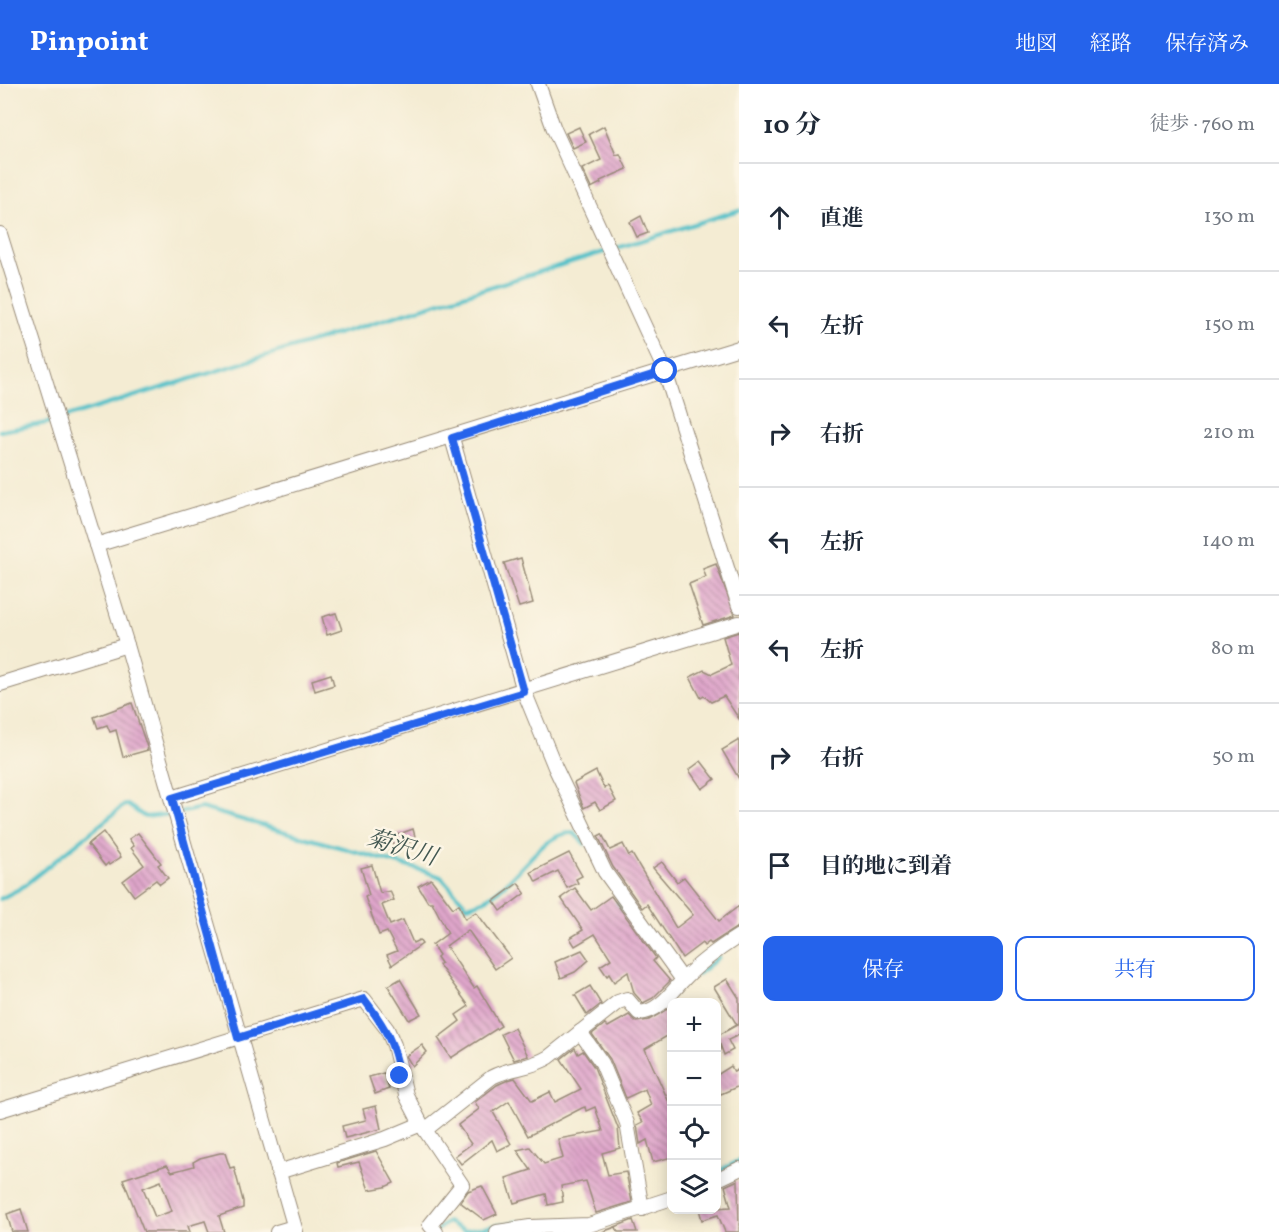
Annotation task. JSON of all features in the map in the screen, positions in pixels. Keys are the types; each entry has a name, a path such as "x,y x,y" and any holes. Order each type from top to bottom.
{"street":[{"path":"538,84 554,129 665,371 739,606"},
{"path":"0,234 127,645 238,1038 295,1229 277,1232"},
{"path":"96,545 452,438 739,348"},
{"path":"452,438 524,692 585,835 605,872 683,980"},
{"path":"172,798 524,692 739,623"},
{"path":"0,684 127,645"},
{"path":"278,1172 423,1127 503,1071 523,1070 537,1065 610,1007 623,1000 631,1002 639,1013 648,1012 672,994 683,980 739,936"},
{"path":"0,1110 364,999 387,1029 394,1046 406,1095 423,1127 462,1185 430,1230"},
{"path":"580,1032 602,1063 627,1124 642,1209"},
{"path":"721,1178 739,1169"},
{"path":"496,1232 530,1227 589,1225 667,1200"}],"building":[{"path":"604,126 616,155 620,154 627,169 600,181 601,183 591,188 582,169 601,160 589,134"},
{"path":"579,127 586,142 573,148 566,133"},
{"path":"641,216 648,233 637,237 630,222"},
{"path":"521,558 533,603 519,607 504,563"},
{"path":"716,564 735,615 703,625 689,584 706,577 703,569"},
{"path":"336,613 342,630 327,635 322,617"},
{"path":"739,632 739,719 724,696 711,702 704,696 701,698 690,677 704,670 712,674 731,665 723,637"},
{"path":"331,674 334,685 315,691 312,680"},
{"path":"132,703 148,750 123,757 116,730 110,732 107,725 98,728 94,717"},
{"path":"739,740 739,779 722,750"},
{"path":"701,761 715,779 702,789 689,770"},
{"path":"596,771 604,788 608,786 616,801 600,810 595,802 584,808 574,783"},
{"path":"413,829 416,840 394,847 391,837"},
{"path":"103,832 121,857 105,866 88,844"},
{"path":"138,833 161,863 158,865 168,878 160,884 156,880 134,896 123,881 144,865 131,848 134,846 129,839"},
{"path":"602,834 610,850 623,844 629,856 632,854 676,928 693,915 653,868 662,862 677,882 684,877 719,921 739,906 739,926 711,944 709,942 704,946 702,943 682,958 647,904 642,908 613,867 598,836"},
{"path":"569,853 582,876 576,879 578,883 567,888 558,871 536,882 531,872"},
{"path":"372,865 380,893 390,891 394,900 382,905 390,925 403,920 413,943 419,940 422,944 392,965 387,955 397,951 387,932 379,935 365,897 369,895 361,868"},
{"path":"431,879 453,908 459,904 465,919 476,912 511,958 495,969 468,930 446,946 474,988 477,986 501,1026 451,1058 438,1038 460,1021 456,1015 469,1006 439,965 441,963 437,957 439,955 432,945 448,933 432,902 428,902 418,886"},
{"path":"518,883 525,893 501,911 494,901"},
{"path":"575,888 591,910 611,896 656,958 653,961 670,981 653,998 643,1003 634,993 628,972 614,982 609,974 607,976 600,966 611,959 595,934 575,946 570,938 583,930 561,898"},
{"path":"582,950 589,960 575,972 561,978 555,962"},
{"path":"400,979 421,1014 409,1020 388,986"},
{"path":"727,979 739,998 739,1035 728,1040 733,1050 724,1055 721,1047 721,1034 737,1025 714,987"},
{"path":"590,986 601,1004 587,1015 575,995"},
{"path":"667,1009 667,1036 645,1049 667,1098 667,1158 653,1162 647,1140 640,1144 637,1125 643,1122 637,1113 651,1105 645,1089 626,1098 610,1059 592,1034 605,1024 608,1027 629,1015 636,1022 649,1020"},
{"path":"514,1028 528,1056 514,1060 501,1034"},
{"path":"422,1045 427,1052 412,1066 406,1056"},
{"path":"575,1048 578,1054 583,1051 594,1067 618,1128 620,1148 602,1153 608,1175 626,1172 632,1202 596,1213 586,1181 561,1186 563,1202 548,1205 546,1194 514,1203 506,1178 531,1170 517,1150 530,1147 544,1164 563,1158 558,1139 603,1131 595,1107 586,1111 585,1107 582,1108 528,1136 509,1101 493,1112 511,1144 497,1151 492,1140 461,1164 455,1156 471,1144 458,1125 479,1109 475,1102 497,1085 508,1080 515,1078 532,1101 550,1092 555,1102 581,1089 561,1059"},
{"path":"731,1066 734,1072 739,1069 739,1086 721,1094 721,1072"},
{"path":"384,1073 389,1089 375,1094 369,1077"},
{"path":"376,1106 381,1129 345,1138 342,1126 366,1120 363,1109"},
{"path":"376,1151 394,1183 369,1190 359,1162 338,1167 337,1163"},
{"path":"225,1153 230,1168 234,1167 243,1208 219,1216 224,1232 209,1232 205,1221 188,1226 190,1232 144,1232 123,1179 167,1165 172,1172 194,1166 193,1162 200,1158","holes":["161,1181 172,1211 155,1217 143,1188"]},
{"path":"738,1180 739,1232 725,1232 718,1215 702,1220 700,1214 721,1214 721,1208 731,1207 725,1186"},
{"path":"482,1186 497,1214 484,1220 460,1202 468,1191"},
{"path":"21,1209 28,1232 12,1232 7,1214"},
{"path":"633,1220 637,1232 618,1232 616,1227 602,1232"}],"waterway":[{"path":"614,249 739,210"},
{"path":"0,431 47,423 607,251"},
{"name":"菊沢川","path":"0,899 21,888 126,804 145,817 172,814"},
{"name":"菊沢川","path":"179,813 201,808 424,871 441,877 467,906 484,900 498,890 536,852 560,835 574,833 585,844"},
{"name":"菊沢川","path":"618,902 635,925"},
{"name":"菊沢川","path":"697,975 719,957"},
{"path":"721,1170 739,1161"},
{"path":"437,1230 447,1222 464,1231 519,1222"}],"route":[{"path":"400,1076 394,1046 387,1029 364,999 238,1038 190,871 172,798 524,692 452,438 665,371"}]}
